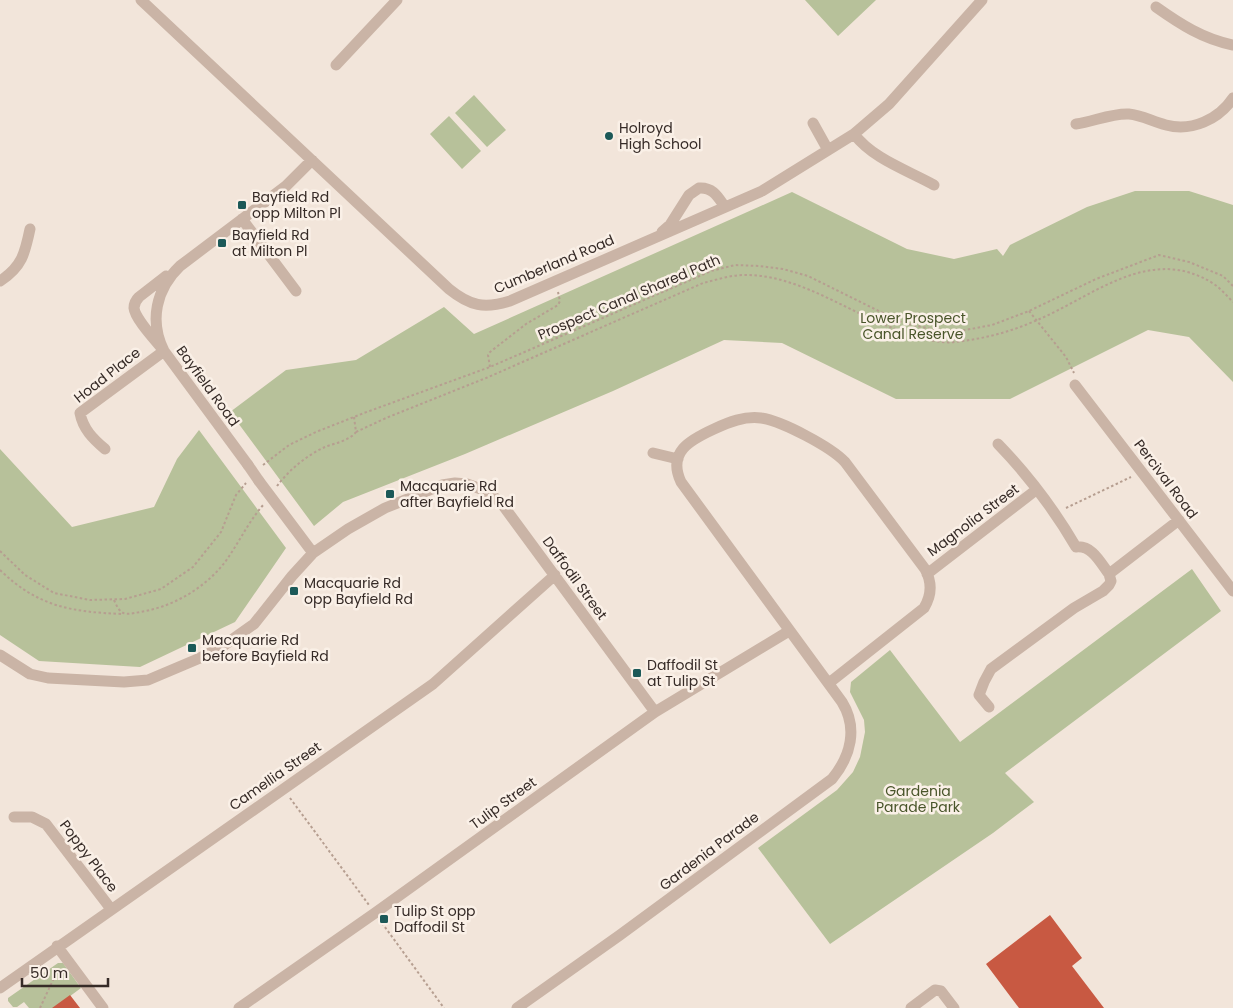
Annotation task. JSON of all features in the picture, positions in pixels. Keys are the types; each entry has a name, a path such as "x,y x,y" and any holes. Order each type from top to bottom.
{"street":[{"name":"Cumberland Road","path":"143,0 449,288 465,301 482,305 499,304 768,188 854,134 888,104 982,0"},
{"path":"336,65 397,0"},
{"path":"1156,7 1192,31 1233,45"},
{"path":"1076,124 1123,114 1138,116 1169,126 1192,126 1214,117 1233,98"},
{"path":"813,123 828,150"},
{"path":"854,134 873,153 934,185"},
{"name":"Bayfield Road","path":"312,160 290,182 180,266 167,281 156,306 156,325 159,343 164,351 313,553"},
{"path":"655,237 670,225 689,195 699,188 710,190 716,194 725,207"},
{"path":"242,219 296,291"},
{"path":"0,280 19,265 26,249 30,229"},
{"path":"164,351 136,314 135,303 139,297 180,266"},
{"name":"Hoad Place","path":"105,449 91,436 83,425 80,413 164,351"},
{"name":"Percival Road","path":"1075,384 1233,592"},
{"path":"653,453 678,459 683,448 692,439 745,418 758,418 780,423 839,455 916,556 930,580 930,596 927,603 920,613 829,684"},
{"name":"Magnolia Street","path":"998,444 1054,513 1076,547 1086,546 1109,574"},
{"name":"Gardenia Parade","path":"517,1008 620,935 832,779 847,755 851,722 846,708 681,482 677,470 678,459"},
{"name":"Daffodil Street","path":"313,553 362,520 385,508 442,485 467,484 481,489 497,499 655,712"},
{"name":"Magnolia Street","path":"928,574 1036,490"},
{"path":"989,707 980,696 991,669 1074,608 1103,592 1111,580 1109,574 1179,520"},
{"path":"0,655 30,674 48,678 124,682 148,680 223,646 254,624 313,553"},
{"name":"Camellia Street","path":"0,988 282,788 433,684 555,575"},
{"name":"Tulip Street","path":"239,1008 655,712 789,631"},
{"name":"Poppy Place","path":"14,817 32,817 46,824 111,909"},
{"path":"57,946 103,1008"},
{"path":"911,1008 935,990 942,991 954,1008"}],"path":[{"name":"Prospect Canal Shared Path","path":"264,464 289,445 354,417 490,367 711,271 735,265 783,269 808,276 903,323 960,331 992,325 1029,311 1096,279 1159,255 1189,262 1223,276 1233,286"},
{"path":"0,570 35,597 64,609 125,614 152,610 174,603 200,586 224,562 254,515 290,471 307,458 386,418 486,378 703,283 726,277 744,275 771,278 797,285 890,328 926,339 952,342 1004,333 1036,321 1107,284 1138,272 1167,268 1194,274 1215,285 1233,302"},
{"path":"490,367 488,356 490,352 526,324 558,305 560,301 554,281"},
{"path":"1029,311 1066,357 1074,372 1075,384"},
{"path":"354,417 356,432"},
{"path":"1054,513 1142,472"},
{"path":"0,551 25,575 54,593 90,600 125,599 161,589 193,567 220,532 236,495 245,484"},
{"path":"114,600 119,611 125,614"},
{"path":"282,788 444,1008"},
{"path":"40,1008 65,956"}],"green space":[{"path":"805,0 876,0 838,36"},
{"path":"474,95 506,130 487,147 455,113"},
{"path":"449,116 481,151 462,169 430,134"},
{"name":"Lower Prospect Canal Reserve","path":"1135,191 1189,191 1233,205 1233,382 1189,337 1148,330 1010,399 896,399 782,343 724,340 613,391 465,454 343,502 314,526 230,412 286,370 356,360 444,307 474,334 792,192 907,249 954,259 997,249 1003,256 1010,245 1087,207"},
{"path":"199,430 286,548 235,622 140,667 39,661 0,635 0,449 72,527 154,507 177,459"},
{"name":"Gardenia Parade Park","path":"1192,569 1221,611 1005,773 1034,802 993,833 830,944 758,848 837,790 853,772 860,757 865,732 864,720 850,692 851,682 890,650 960,742"},
{"path":"58,963 63,963 81,988 54,1008 29,1008 24,1002 17,1007 13,1007 8,998"}],"building":[{"path":"1050,915 1082,958 1072,966 1104,1008 1019,1008 986,964"},
{"path":"70,995 80,1008 52,1008"}],"place":[{"name":"Holroyd High School","path":"609,136"},
{"name":"Bayfield Rd opp Milton Pl","path":"242,205"},
{"name":"Bayfield Rd at Milton Pl","path":"222,243"},
{"name":"Macquarie Rd after Bayfield Rd","path":"390,494"},
{"name":"Macquarie Rd opp Bayfield Rd","path":"294,591"},
{"name":"Macquarie Rd before Bayfield Rd","path":"192,648"},
{"name":"Daffodil St at Tulip St","path":"637,673"},
{"name":"Tulip St opp Daffodil St","path":"384,919"}]}
